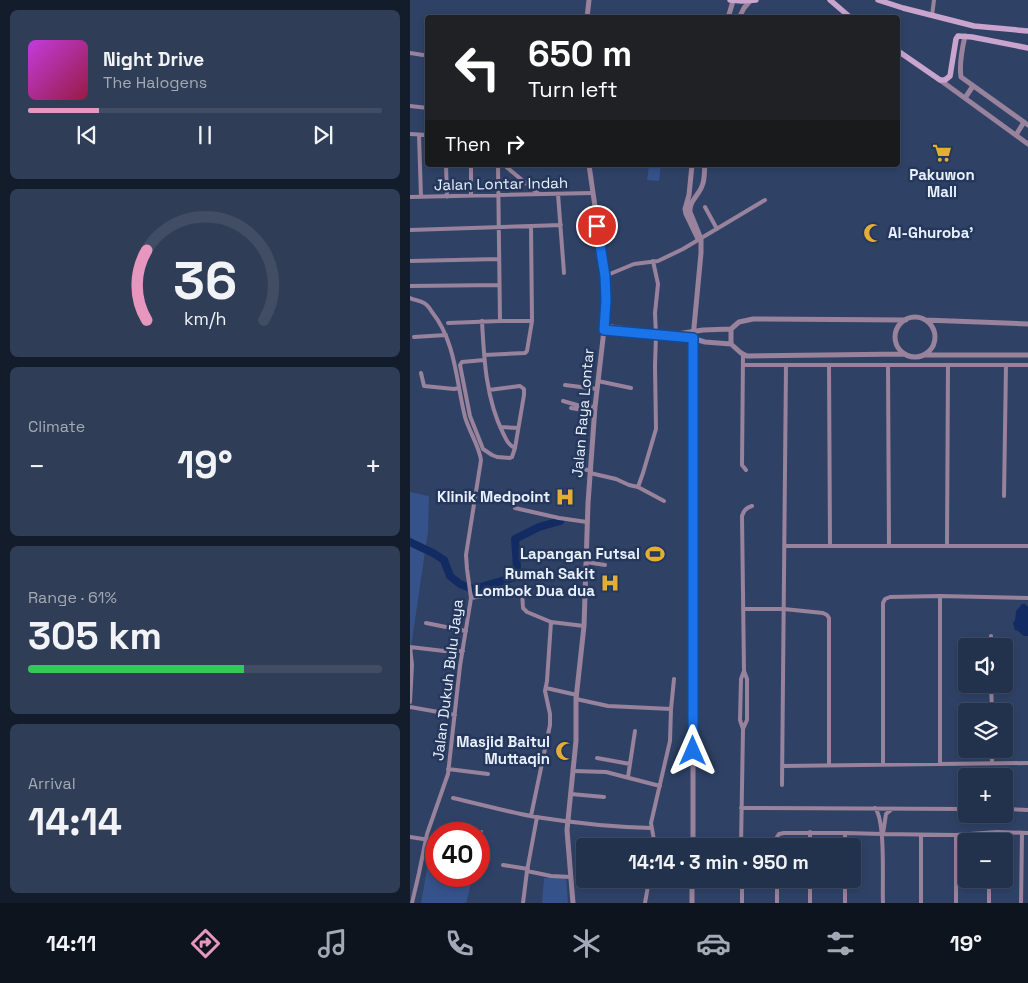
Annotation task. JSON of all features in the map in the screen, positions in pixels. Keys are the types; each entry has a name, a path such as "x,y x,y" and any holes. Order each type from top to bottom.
{"main road":[{"path":"732,0 753,0"},
{"path":"830,0 848,15"},
{"path":"878,0 974,26 1028,31"},
{"path":"972,37 974,26"},
{"path":"900,52 940,80 945,80 950,76 957,37 972,37 1028,48"}],"street":[{"path":"587,15 589,0"},
{"path":"729,15 732,0"},
{"path":"740,15 744,8 753,0"},
{"path":"932,16 934,0"},
{"path":"965,36 960,73 963,79 1026,124 1016,135"},
{"path":"410,53 423,55"},
{"path":"940,80 1028,144"},
{"path":"965,98 973,86"},
{"path":"410,106 425,108"},
{"path":"410,134 425,135"},
{"path":"419,134 421,197"},
{"path":"446,167 447,196"},
{"path":"471,167 471,196"},
{"path":"498,167 500,321"},
{"path":"506,167 539,195"},
{"name":"Jalan Raya Lontar","path":"573,903 568,822 576,741 576,697 584,626 587,522 595,389 598,381 606,300 605,276 589,167"},
{"path":"692,167 686,209 688,218 700,241"},
{"path":"692,838 693,338 701,253 696,224 689,208 703,185 705,167"},
{"name":"Jalan Lontar Indah","path":"410,197 592,193"},
{"path":"558,194 564,273"},
{"path":"605,276 634,264 663,259 700,241 765,200"},
{"path":"705,207 717,229"},
{"path":"410,230 560,225"},
{"path":"484,355 526,352 532,321 530,226"},
{"path":"410,261 499,259"},
{"path":"638,487 656,429 654,366 655,313 658,284 654,261"},
{"path":"410,286 500,285"},
{"name":"Jalan Dukuh Bulu Jaya","path":"410,298 428,306 440,322 446,335 469,430 481,460 466,555 471,598 448,770 432,822"},
{"path":"696,310 703,330"},
{"path":"656,334 681,334 703,330 731,329 740,322 753,319 906,320 915,318 1028,324"},
{"path":"906,320 898,328 895,340 900,351 914,357 924,355 1028,355"},
{"path":"924,355 932,348 934,342 933,330 925,320"},
{"path":"482,321 484,360 493,409 508,444 514,448"},
{"path":"448,323 532,321"},
{"path":"604,328 731,344 747,356"},
{"path":"731,329 731,344"},
{"path":"414,337 446,335"},
{"path":"746,470 742,465 743,356 905,354"},
{"path":"484,360 462,362 460,365 470,416 483,449 497,457 510,458 512,457 518,428 524,395 523,387 489,390"},
{"path":"743,365 1028,365"},
{"path":"782,785 786,365"},
{"path":"829,365 830,546"},
{"path":"888,365 889,546"},
{"path":"947,546 948,365"},
{"path":"1004,496 1006,365"},
{"path":"421,373 424,386 459,388"},
{"path":"598,381 631,388"},
{"path":"564,385 595,389"},
{"path":"563,401 595,410"},
{"path":"571,408 595,410"},
{"path":"500,427 518,428"},
{"path":"577,460 576,467 638,487 664,501"},
{"path":"743,729 747,720 747,679 744,671 742,516 743,511 752,506"},
{"path":"515,508 558,518 587,522"},
{"path":"784,546 1028,546"},
{"path":"586,562 605,565"},
{"path":"471,598 521,590 522,604 525,611 550,622 584,626"},
{"path":"883,764 883,603 885,599 890,597 940,596 1028,598"},
{"path":"940,596 940,764"},
{"path":"743,609 823,613 829,618 829,765"},
{"path":"531,816 550,724 550,714 545,696 550,622"},
{"path":"426,623 466,631"},
{"path":"410,702 412,664 410,647 463,651"},
{"path":"742,838 743,729 740,720 741,679 744,671"},
{"path":"653,838 651,823 670,741 674,679"},
{"path":"546,688 608,706 671,709"},
{"path":"410,707 455,715"},
{"path":"628,777 635,731"},
{"path":"596,758 630,764"},
{"path":"992,758 992,763"},
{"path":"782,766 1028,762"},
{"path":"448,770 488,774"},
{"path":"574,771 606,772 660,786"},
{"path":"571,794 604,797"},
{"path":"441,795 448,796"},
{"path":"453,798 531,816 568,822 651,828"},
{"path":"741,808 958,809"},
{"path":"876,808 880,815 882,836 882,903"},
{"path":"882,836 886,814 892,808"},
{"path":"1013,809 1028,810"},
{"path":"523,903 537,817"},
{"path":"810,832 810,838"},
{"path":"777,838 778,834 810,832 845,832 882,836 956,835 956,903"},
{"path":"845,832 845,838"},
{"path":"993,833 1028,833"},
{"path":"1021,903 1022,833"},
{"path":"921,835 921,903"},
{"path":"410,837 425,839"},
{"name":"Jalan Dukuh Bulu Jaya","path":"412,903 425,844"},
{"path":"503,865 551,876 571,877"},
{"path":"645,903 648,888"},
{"path":"692,888 692,903"},
{"path":"742,888 742,903"},
{"path":"777,888 777,903"},
{"path":"810,888 810,903"},
{"path":"845,888 845,903"},
{"path":"989,888 989,903"}],"shaded area":[{"path":"649,167 661,167 659,181 647,180"},
{"path":"410,492 429,496 428,531 410,654"},
{"path":"1022,604 1028,607 1028,636 1024,636 1015,630 1013,623 1016,611"},
{"path":"544,878 566,878 568,903 542,903"},
{"path":"425,881 425,887 470,887 466,903 421,903"}],"waterway":[{"path":"410,542 444,560 450,576 460,584 473,589 516,577 515,539 539,527 560,521"}],"place":[{"name":"Pakuwon Mall","path":"942,153"},
{"name":"Al-Ghuroba'","path":"873,233"},
{"name":"Klinik Medpoint","path":"565,497"},
{"name":"Lapangan Futsal","path":"655,554"},
{"name":"Rumah Sakit Lombok Dua dua","path":"610,583"},
{"name":"Masjid Baitul Muttaqin","path":"565,751"}],"route":[{"path":"597,226 605,276 604,330 693,338 693,751"}]}
